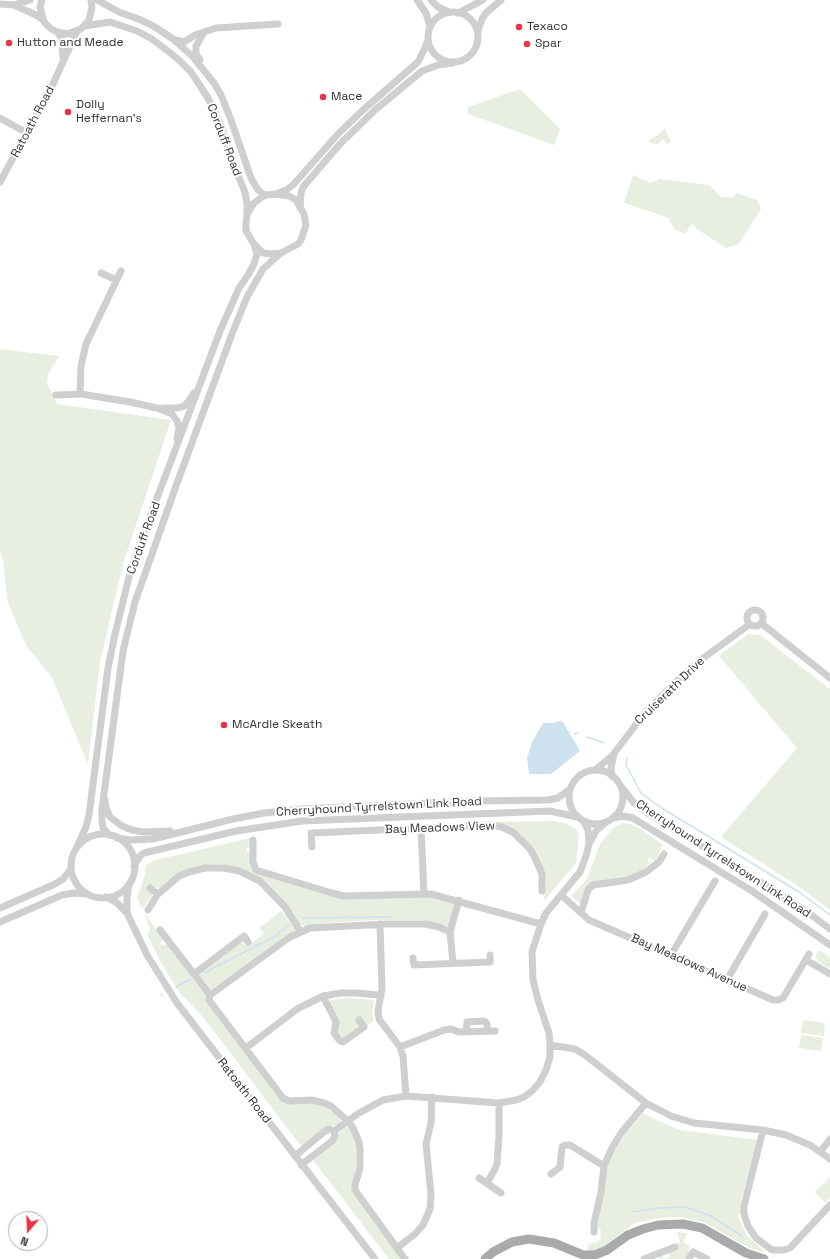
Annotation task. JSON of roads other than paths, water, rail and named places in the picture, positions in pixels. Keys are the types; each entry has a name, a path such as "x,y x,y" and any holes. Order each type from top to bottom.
{"main road":[{"path":"485,1259 493,1252 512,1242 529,1239 554,1243 583,1254 595,1255 607,1250 628,1235 643,1229 658,1225 683,1224 702,1228 735,1248 755,1258 764,1259"}],"street":[{"path":"14,5 30,0"},
{"path":"42,0 40,7 44,22"},
{"path":"0,4 14,5 36,14 50,28 57,32 67,34 77,31 85,26 92,14 91,0"},
{"name":"Corduff Road","path":"97,0 119,12 141,20 173,39 193,57 207,73 221,95 232,120 251,178 258,190 266,195"},
{"path":"276,194 293,185 338,134 418,62 428,40 430,27 426,13 417,0"},
{"path":"431,0 438,7 449,12"},
{"path":"458,12 483,0"},
{"path":"300,208 303,187 340,144 375,110 422,71 438,65 463,61 473,54 478,43 478,31 482,19 486,13 501,0"},
{"path":"430,27 437,17 449,12 458,12 471,19 478,31"},
{"name":"Corduff Road","path":"85,26 110,22 137,31 152,39 164,48 191,72 208,98 218,118 232,161 245,192 247,214"},
{"path":"173,39 184,42 196,35 216,28 278,24"},
{"name":"Ratoath Road","path":"0,182 53,84 77,31"},
{"name":"Ratoath Road","path":"57,32 62,43 63,60"},
{"path":"204,32 196,46 196,54 207,73"},
{"path":"428,40 429,47 433,54 439,59 453,63"},
{"path":"0,118 27,133"},
{"path":"276,194 289,196 296,200 304,214 306,225 301,240 298,244 281,253 263,253 254,244 246,231 247,214 254,203 266,195 276,194"},
{"name":"Corduff Road","path":"77,847 86,827 89,815 103,699 115,634 132,569 209,358 232,302 254,264 257,254 254,244"},
{"name":"Corduff Road","path":"109,835 103,828 102,821 104,794 123,651 135,602 181,472 247,297 263,269 281,253"},
{"path":"80,394 80,371 83,354 91,333 121,271"},
{"path":"101,273 116,280"},
{"path":"157,408 178,408 188,402 193,395 209,358"},
{"path":"56,396 80,394 130,402 157,408 172,414 177,421 179,428 178,435 163,477 160,492"},
{"path":"756,610 761,612 763,616 761,623 755,626 750,624 748,615 751,611 756,610"},
{"path":"761,623 830,678"},
{"name":"Cruiserath Drive","path":"594,770 612,756 644,714 677,681 702,659 750,624"},
{"name":"Cruiserath Drive","path":"612,776 611,768 613,756 616,750"},
{"path":"295,1156 325,1131 329,1129 334,1131 370,1106 383,1100 406,1096 498,1103 516,1100 524,1097 532,1091 540,1082 546,1070 550,1057 550,1045 549,1033 538,1000 538,984 532,952 546,913 580,872 589,844 596,831 609,820 618,811 622,803 620,785 612,776 604,772 594,770 579,776 570,789 569,796 569,804 577,817 584,822 592,824 600,824 609,820"},
{"name":"Cherryhound Tyrrelstown Link Road","path":"620,785 634,804 759,881 806,911 830,929"},
{"name":"Cherryhound Tyrrelstown Link Road","path":"117,838 131,840 153,839 264,813 302,809 473,801 548,800 558,798 570,789"},
{"path":"104,794 106,808 110,817 122,826 132,830 144,832 191,829"},
{"name":"Cherryhound Tyrrelstown Link Road","path":"134,866 140,856 144,853 236,831 302,821 550,811 577,817"},
{"name":"Cherryhound Tyrrelstown Link Road","path":"609,820 623,816 633,818 752,891 830,945"},
{"path":"584,822 588,830 589,844"},
{"name":"Bay Meadows View","path":"312,847 311,833 492,825 502,827 514,833 530,849 542,874 542,891"},
{"path":"422,828 424,894"},
{"path":"0,922 62,895 74,893 106,897 119,893 129,883 134,872 134,859 128,846 117,838 100,834 92,836 84,840 73,853 71,869 73,876 76,883 87,894"},
{"path":"253,840 251,849 253,865 258,871 332,893 344,896 432,894 459,900 541,924"},
{"path":"581,913 588,890 593,885 628,880 646,872 655,865 664,854"},
{"path":"650,859 655,865"},
{"path":"148,910 158,894 179,876 205,868 224,868 239,871 260,880 285,907 301,932"},
{"path":"0,908 55,884 71,869"},
{"path":"671,955 714,891 715,881"},
{"name":"Ratoath Road","path":"127,913 129,883"},
{"path":"150,888 158,894"},
{"name":"Bay Meadows Avenue","path":"561,894 589,920 773,1000 783,998 808,957 830,974"},
{"name":"Ratoath Road","path":"106,897 116,902 127,913 147,955 177,1004 375,1259"},
{"path":"453,963 450,932 459,900"},
{"path":"727,980 766,914"},
{"path":"754,917 761,922"},
{"path":"380,924 382,988 378,1011 379,1018 400,1047 403,1056 406,1096"},
{"path":"210,995 290,937 310,928 322,926 425,924 439,927 450,932"},
{"path":"160,930 210,995 209,1000 283,1098 289,1101 312,1100 324,1103 331,1106 349,1122 353,1128 360,1150 360,1168 355,1190 405,1259"},
{"path":"194,974 244,936 248,942"},
{"path":"161,945 167,940"},
{"path":"413,958 414,965 490,962 490,955"},
{"path":"246,1048 296,1009 323,996 341,993 357,993 378,995 381,997"},
{"path":"323,996 336,1022 334,1033 340,1041 343,1042 364,1027 359,1020"},
{"path":"400,1047 444,1030 452,1029 459,1032 495,1031"},
{"path":"550,1045 575,1049 585,1055 646,1103 671,1116 684,1120 774,1132 798,1139 821,1151 830,1159"},
{"path":"397,1248 415,1234 425,1221 430,1209 431,1194 426,1144 431,1123 432,1097"},
{"path":"487,1183 497,1164 499,1136 498,1103"},
{"path":"594,1232 594,1223 601,1192 604,1166 621,1133 646,1103"},
{"path":"763,1130 744,1206 744,1214 748,1226 756,1238 772,1250 784,1250 790,1248 830,1205"},
{"path":"301,1165 332,1141 335,1136 334,1131"},
{"path":"821,1151 830,1139"},
{"path":"551,1174 560,1167 562,1147 565,1144 570,1145 604,1166"},
{"path":"479,1178 501,1193"},
{"path":"644,1259 656,1257 675,1247"},
{"path":"689,1259 693,1252 707,1259"}],"water":[{"path":"563,722 580,751 551,774 529,774 527,758 532,742 543,723"}],"waterway":[{"path":"574,734 578,733"},
{"path":"587,737 604,743"},
{"path":"627,758 626,765 641,793 657,805 799,892 830,915"},
{"path":"303,918 393,917"},
{"path":"204,973 274,937 289,925"},
{"path":"176,987 191,979"},
{"path":"632,1212 660,1208 684,1207 709,1215 742,1236"}],"place":[{"name":"Texaco","path":"519,27"},
{"name":"Hutton and Meade","path":"9,43"},
{"name":"Spar","path":"527,44"},
{"name":"Mace","path":"323,97"},
{"name":"Dolly Heffernan's","path":"68,112"},
{"name":"McArdle Skeath","path":"224,725"}]}
